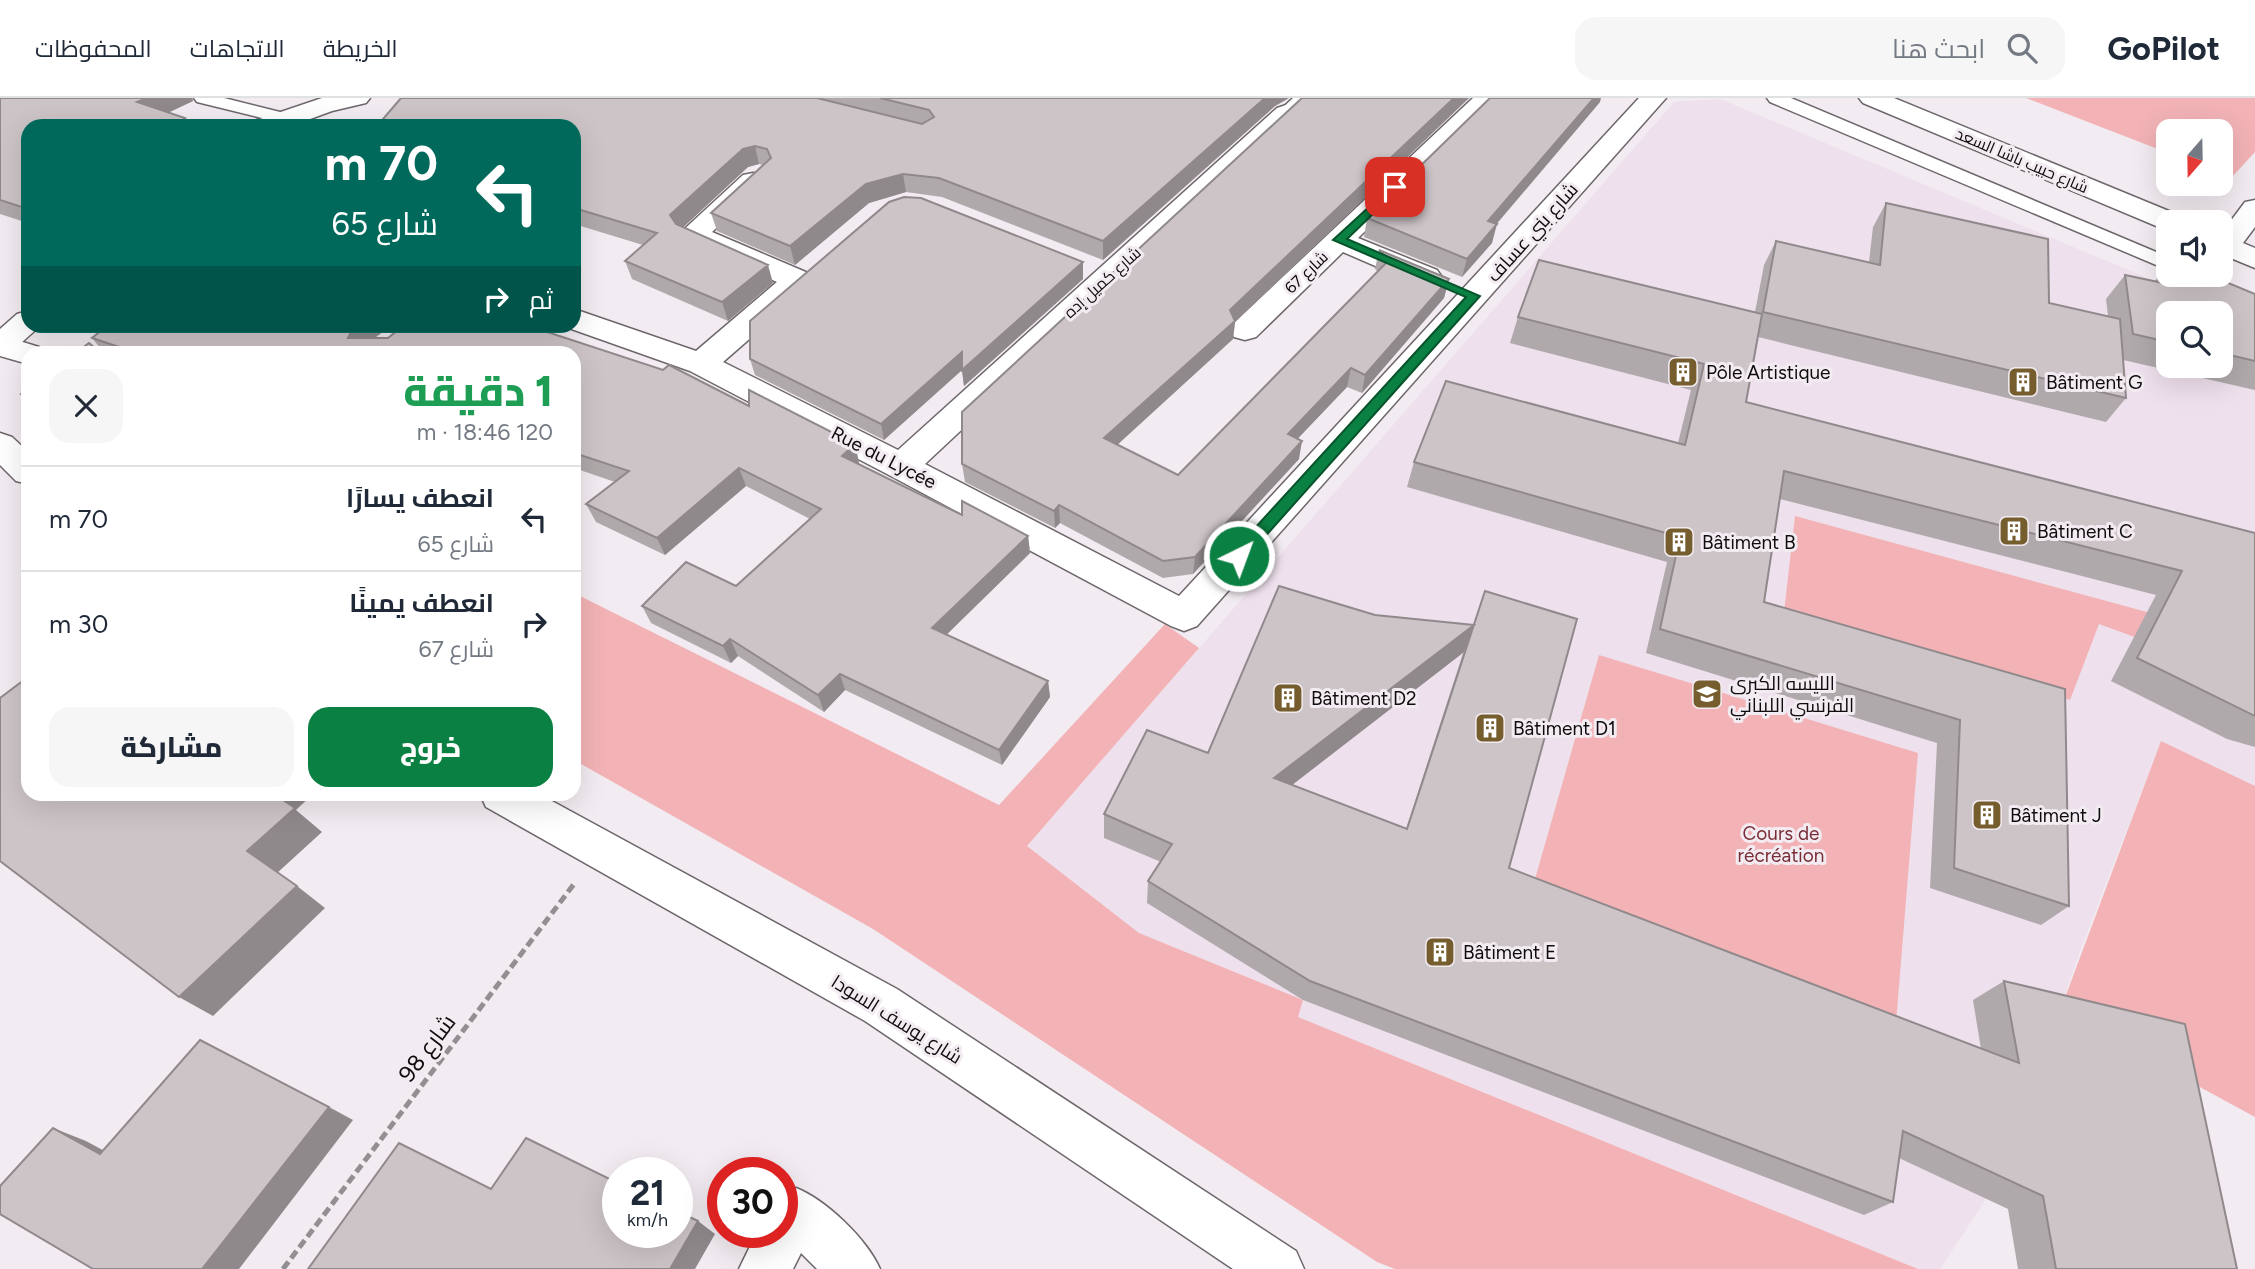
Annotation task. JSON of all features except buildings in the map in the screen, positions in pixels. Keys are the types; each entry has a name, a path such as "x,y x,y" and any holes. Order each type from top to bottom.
{"street":[{"path":"284,119 357,98"},
{"name":"شارع 67","path":"1245,330 1488,98"},
{"name":"شارع بني عساف","path":"1184,616 1653,98"},
{"name":"شارع حبيب باشا السعد","path":"1872,98 2156,216"},
{"name":"شارع كميل إده","path":"901,466 1096,271 1294,105"},
{"path":"701,364 809,272 693,234 760,175"},
{"path":"2233,234 2255,208"},
{"path":"1339,240 1474,296"},
{"path":"2233,248 2255,259"},
{"name":"Rue du Lycée","path":"581,321 701,364 1184,616"},
{"path":"0,345 21,327"},
{"path":"0,345 21,352"},
{"path":"0,445 21,465"},
{"name":"شارع يوسف السودا","path":"512,801 881,1005 1278,1269"},
{"path":"765,1269 796,1213 853,1269"}],"lane":[{"path":"203,98 265,119"},
{"path":"1776,98 2156,259"}],"path":[{"name":"شارع 98","path":"284,1269 599,850"}],"shaded area":[{"name":"الليسه الكبرى الفرنسي اللبناني","path":"1720,99 2156,282 2156,287 2169,287 2202,301 2156,301 2156,378 2233,378 2233,314 2255,323 2255,786 2161,741 2080,951 2007,1167 1940,1269 1918,1269 1298,1017 1303,1000 1139,933 1027,846 1674,102"}],"green space":[{"path":"2026,98 2255,98 2255,152 2233,176 2233,119 2156,119 2156,148"},
{"path":"1795,516 2213,630 2211,665 2099,624 2070,700 1784,612"},
{"path":"581,596 999,805 1165,624 1199,648 1027,846 1139,933 1303,1000 1298,1017 1918,1269 1395,1269 1377,1262 873,929 581,764"},
{"name":"Cours de récréation","path":"1599,655 1918,753 1896,1023 1533,886"},
{"path":"2161,741 2255,786 2255,1117 2060,1011"}],"place":[{"name":"Pôle Artistique","path":"1683,372"},
{"name":"Bâtiment G","path":"2023,382"},
{"name":"Bâtiment C","path":"2014,531"},
{"name":"Bâtiment B","path":"1679,542"},
{"name":"الليسه الكبرى الفرنسي اللبناني","path":"1707,694"},
{"name":"Bâtiment D2","path":"1288,698"},
{"name":"Bâtiment D1","path":"1490,728"},
{"name":"Bâtiment J","path":"1987,815"},
{"name":"Bâtiment E","path":"1440,952"}],"route":[{"path":"1239,556 1474,296 1339,240 1395,187"}]}
